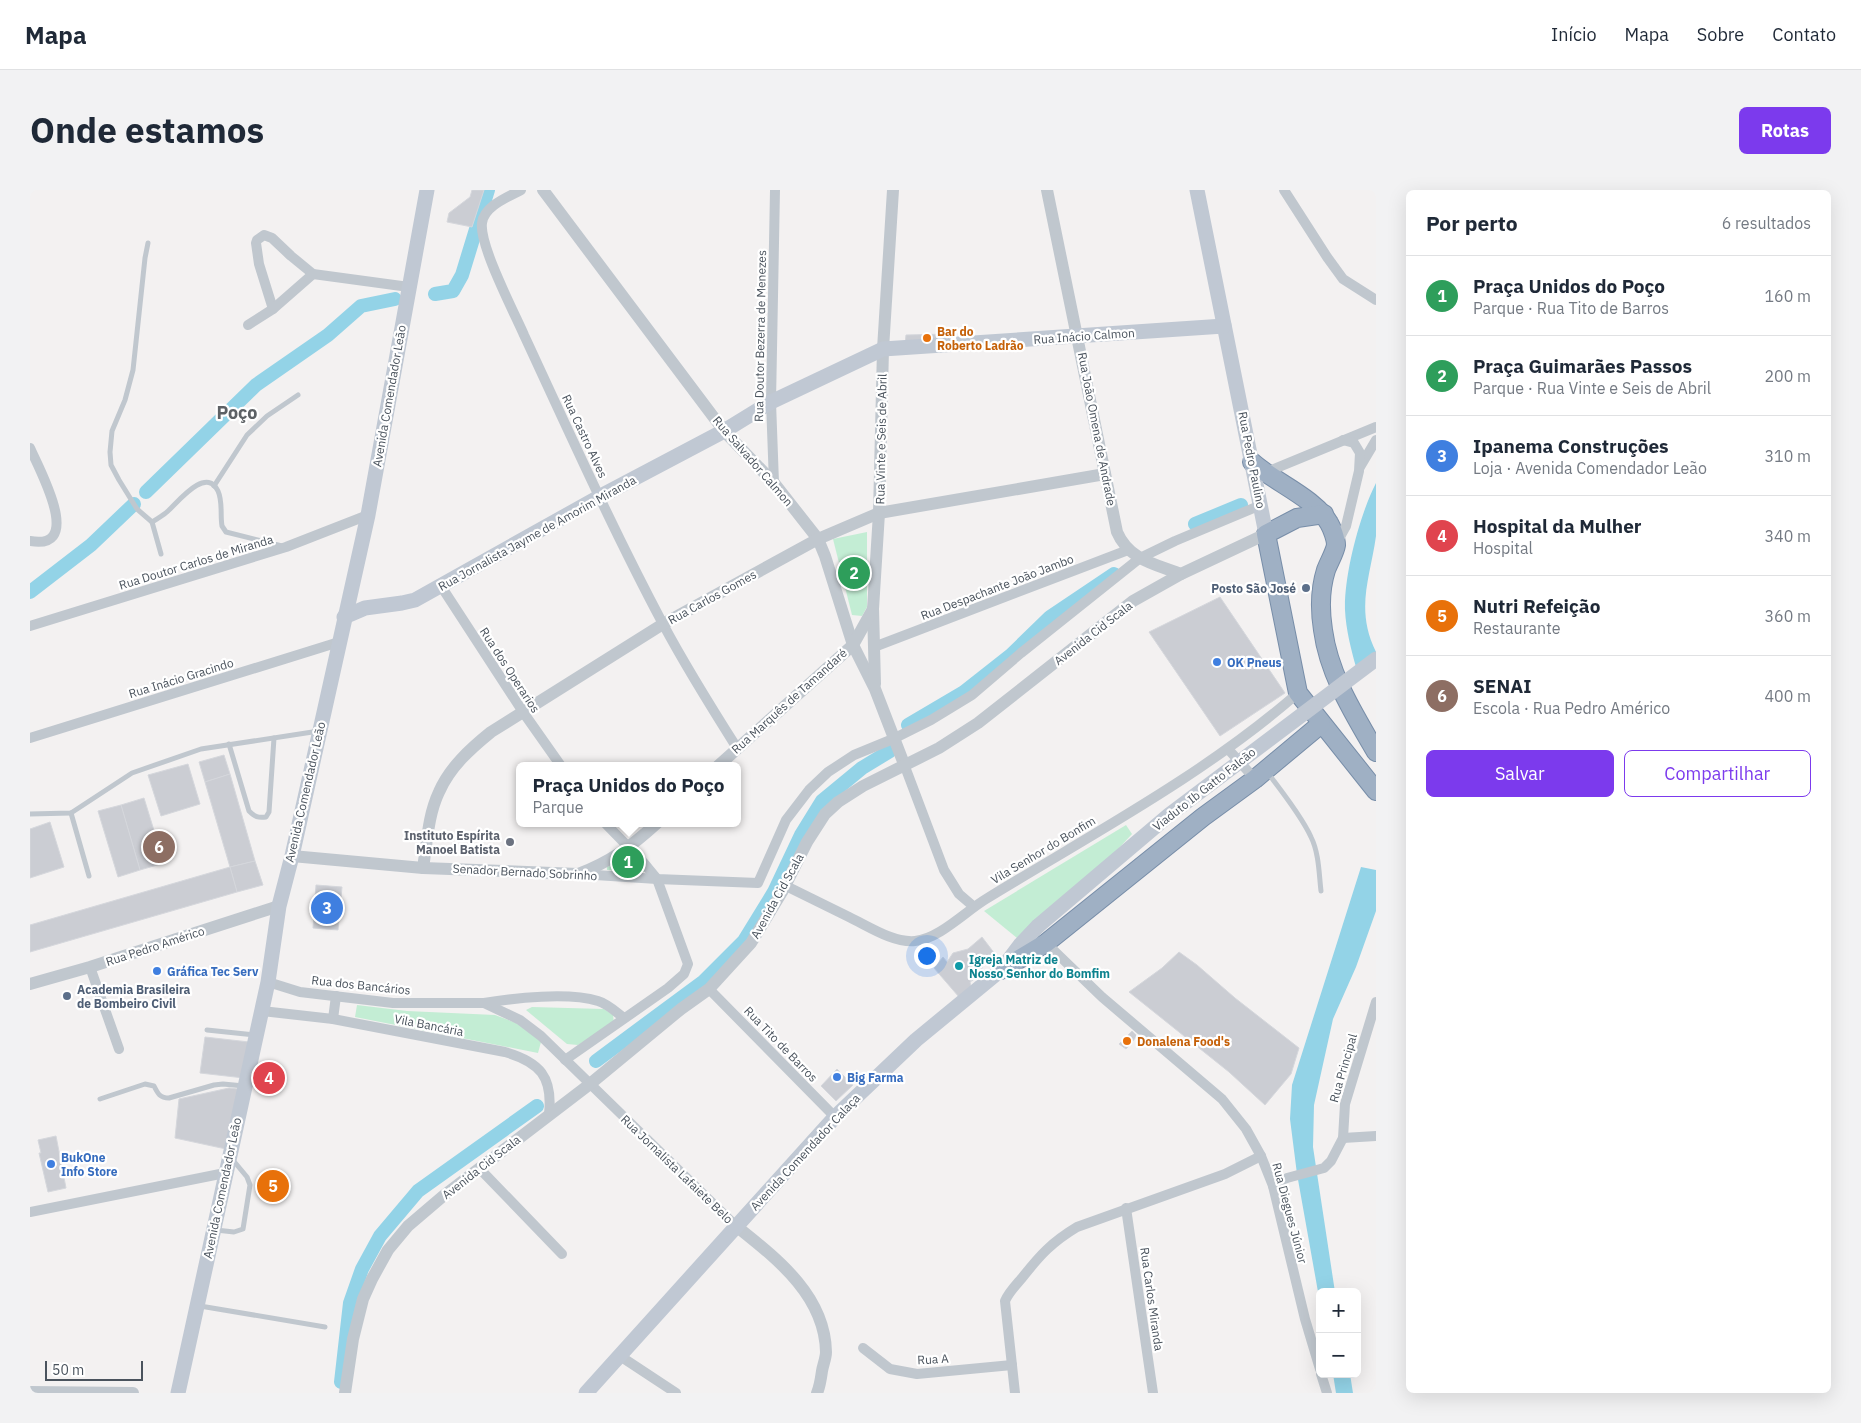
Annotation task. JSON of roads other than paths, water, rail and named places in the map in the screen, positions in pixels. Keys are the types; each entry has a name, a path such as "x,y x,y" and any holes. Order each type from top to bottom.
{"highway":[{"path":"1258,467 1324,514 1331,526 1336,545 1326,571 1321,600 1323,631 1331,664 1347,702 1376,752"},
{"path":"1266,534 1297,518 1324,514"},
{"name":"Rua Pedro Paulino","path":"1266,534 1298,693 1376,791"},
{"path":"1001,970 1046,942 1321,724"}],"main road":[{"name":"Avenida Comendador Leão","path":"178,1393 262,1011 279,906 292,856 338,642 368,515 427,190"},
{"name":"Rua Pedro Paulino","path":"1197,190 1224,326 1258,467 1261,505 1266,534"},
{"name":"Rua Inácio Calmon","path":"724,431 771,402 883,349 1224,326"},
{"name":"Rua Jornalista Jayme de Amorim Miranda","path":"344,617 365,608 402,604 415,600 600,497 724,431"},
{"name":"Viaduto Ib Gatto Falcão","path":"1038,926 1169,815 1376,659"},
{"name":"Avenida Comendador Calaça","path":"586,1393 835,1117 916,1040 1001,970 1020,945 1038,926"}],"street":[{"name":"Rua Castro Alves","path":"521,190 493,206 484,215 482,232 492,263 600,497 663,624 736,748"},
{"name":"Rua Salvador Calmon","path":"543,190 724,431 774,483 818,539 854,644 875,689 904,764"},
{"name":"Rua Doutor Bezerra de Menezes","path":"774,483 771,402 775,190"},
{"name":"Rua Vinte e Seis de Abril","path":"875,689 873,609 879,513 883,349 893,190"},
{"name":"Rua João Omena de Andrade","path":"1047,190 1117,532 1128,550 1140,558 1181,574"},
{"path":"1284,190 1326,257 1343,279 1376,300"},
{"path":"274,309 256,252 256,244 259,237 264,235 272,238 314,274 409,287"},
{"path":"248,325 274,309 314,274"},
{"path":"1258,467 1343,440 1376,427"},
{"path":"1336,545 1346,526 1359,470 1360,453 1354,443 1343,440"},
{"path":"1359,470 1376,440"},
{"path":"30,448 52,499 58,527 55,534 48,540 41,542 30,541"},
{"name":"Rua Carlos Gomes","path":"422,868 438,793 446,778 474,746 491,732 663,624 818,539 879,513 1105,474"},
{"name":"Avenida Cid Scala","path":"758,883 786,820 808,790 828,772 854,755 893,739 931,720 972,695 1021,653 1140,558 1175,541 1261,505"},
{"name":"Rua Doutor Carlos de Miranda","path":"30,626 286,547 368,515"},
{"name":"Avenida Cid Scala","path":"345,1393 353,1339 363,1299 388,1250 408,1226 479,1168 590,1084 709,989 751,943 782,892 807,842 824,814 838,802 863,786 939,748 978,723 1133,602 1181,574 1266,534"},
{"name":"Rua Despachante João Jambo","path":"874,647 1128,550"},
{"name":"Rua dos Operarios","path":"441,586 522,712 558,762"},
{"name":"Rua Marquês de Tamandaré","path":"722,762 854,644 873,609"},
{"name":"Rua Inácio Gracindo","path":"30,738 338,642"},
{"name":"Vila Senhor do Bonfim","path":"784,885 887,935 908,942 918,941 933,935 973,906 1109,825 1228,749 1298,693"},
{"path":"1228,749 1260,774"},
{"path":"904,764 944,870 959,894 973,906"},
{"path":"565,1060 668,988 684,974 688,964 658,879 609,827"},
{"path":"578,874 596,868 630,848 653,827"},
{"name":"Senador Bernado Sobrinho","path":"292,856 422,868 758,883"},
{"name":"Rua Pedro Américo","path":"30,984 90,967 279,906"},
{"name":"Rua Diegues Júnior","path":"1046,942 1102,997 1222,1099 1246,1129 1261,1156 1273,1186 1305,1319 1316,1356"},
{"path":"90,967 119,1049"},
{"name":"Rua dos Bancários","path":"268,982 300,992 392,1003 484,1003 518,998 583,997 600,1001 624,1018"},
{"name":"Rua Tito de Barros","path":"709,989 835,1117"},
{"path":"333,1019 336,996"},
{"name":"Rua Principal","path":"1343,1138 1344,1104 1376,1002"},
{"name":"Rua dos Bancários","path":"484,1003 520,1020 532,1028 590,1084"},
{"name":"Vila Bancária","path":"262,1011 333,1019 505,1052 522,1057 533,1063 542,1073 547,1083 551,1101 549,1114"},
{"name":"Rua Jornalista Lafaiete Belo","path":"590,1084 741,1220 767,1251 801,1285 814,1305 822,1325 826,1353 817,1393"},
{"path":"1273,1186 1286,1178 1324,1168 1331,1160 1343,1138 1376,1136"},
{"path":"1014,1393 1005,1305 1007,1296 1044,1251 1057,1239 1077,1227 1226,1174 1261,1156"},
{"path":"479,1168 562,1254"},
{"path":"30,1212 225,1173"},
{"name":"Rua Carlos Miranda","path":"1126,1208 1153,1393"},
{"name":"Rua A","path":"863,1348 890,1369 917,1374 1012,1365"},
{"path":"620,1356 676,1393"},
{"path":"1323,1378 1327,1393"},
{"path":"30,1392 133,1393"}],"lane":[{"path":"148,243 144,258 133,370 125,400 112,432 110,452 111,465 119,480 137,509 152,522 161,554"},
{"path":"214,486 247,435 267,416 298,395"},
{"path":"152,522 167,512 188,490 199,484 208,483 214,486 218,492 222,505 222,526 226,532 286,547"},
{"path":"30,814 71,813 132,772 201,749 319,731"},
{"path":"229,744 249,812 254,817 260,818 266,817 268,812 274,738"},
{"path":"1260,774 1280,788 1312,838 1318,860 1321,891"},
{"path":"71,813 90,876"},
{"path":"207,1030 256,1035"},
{"path":"100,1099 145,1084 154,1086 159,1096 164,1098 214,1085 244,1086"},
{"path":"213,1230 234,1232 243,1229 250,1185 248,1177 229,1155"},
{"path":"197,1305 325,1327"}],"water":[{"path":"1376,483 1376,536 1365,608 1366,622 1376,652 1356,667 1346,625 1345,595 1354,545 1364,511"},
{"path":"1361,867 1376,870 1376,911 1356,967 1333,1019 1314,1105 1313,1147 1334,1288 1317,1288 1297,1174 1290,1119 1292,1085"},
{"path":"1334,1378 1351,1378 1353,1393 1336,1393"}],"waterway":[{"path":"435,294 453,291 462,275 488,190"},
{"path":"146,492 256,385 328,335 361,306 395,299"},
{"path":"30,592 91,545 134,504"},
{"path":"1195,524 1241,505"},
{"path":"908,725 964,692 1011,655 1050,617 1114,574"},
{"path":"596,1061 704,981 744,941 774,892 801,835 822,801 862,768 890,751"},
{"path":"341,1382 350,1303 362,1269 380,1236 418,1191 537,1106"}],"place":[{"name":"Bar do Roberto Ladrão","path":"927,338"},
{"name":"Praça Guimarães Passos","path":"854,573"},
{"name":"Posto São José","path":"1306,588"},
{"name":"OK Pneus","path":"1217,662"},
{"name":"Instituto Espírita Manoel Batista","path":"510,842"},
{"name":"SENAI","path":"159,847"},
{"name":"Praça Unidos do Poço","path":"628,862"},
{"name":"Ipanema Construções","path":"327,908"},
{"name":"Igreja Matriz de Nosso Senhor do Bomfim","path":"959,966"},
{"name":"Gráfica Tec Serv","path":"157,971"},
{"name":"Academia Brasileira de Bombeiro Civil","path":"67,996"},
{"name":"Donalena Food's","path":"1127,1041"},
{"name":"Big Farma","path":"837,1077"},
{"name":"Hospital da Mulher","path":"269,1078"},
{"name":"BukOne Info Store","path":"51,1164"},
{"name":"Nutri Refeição","path":"273,1186"}],"district":[{"name":"Poço","path":"237,412"}]}
